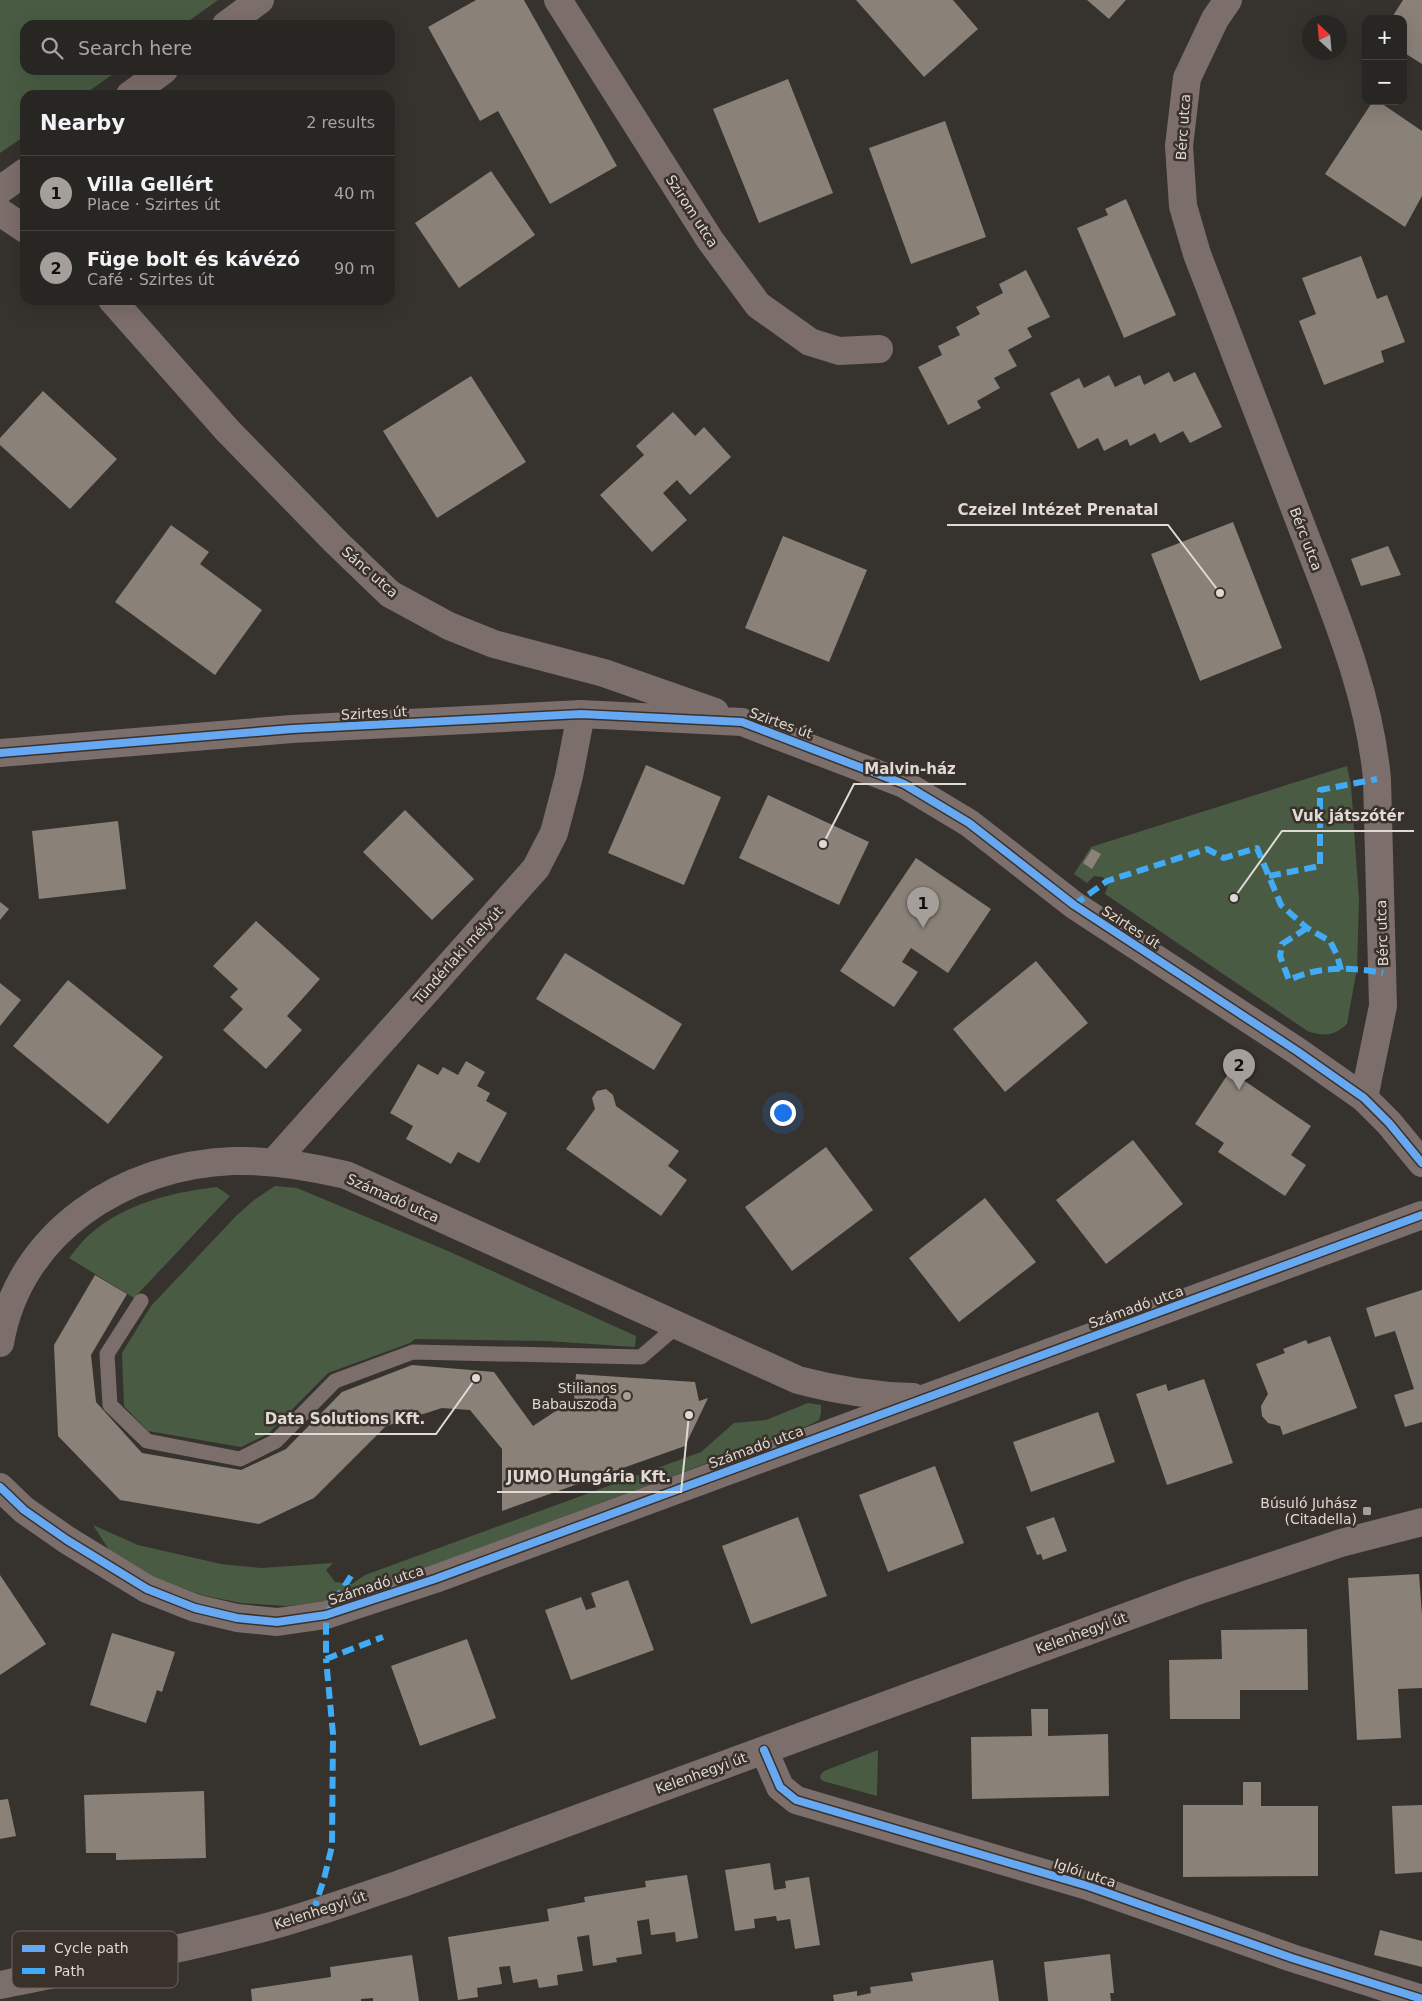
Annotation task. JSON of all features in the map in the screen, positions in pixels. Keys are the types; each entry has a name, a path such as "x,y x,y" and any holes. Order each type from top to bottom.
{"street":[{"path":"233,20 260,0"},
{"name":"Szirom utca","path":"558,0 710,240 758,305 810,342 839,350 879,349"},
{"name":"Bérc utca","path":"1228,0 1215,18 1187,78 1179,146 1183,206 1196,254 1343,633 1367,710 1375,753 1377,779 1383,1006 1364,1098"},
{"path":"137,90 157,75"},
{"path":"0,190 20,176"},
{"path":"0,212 20,225"},
{"name":"Sánc utca","path":"116,305 227,430 336,542 390,594 449,626 494,644 604,673 742,722"},
{"name":"Szirtes út","path":"0,753 292,730 581,714 742,722 844,759 904,784 970,823 1074,905 1297,1051 1364,1098 1389,1123 1422,1164"},
{"name":"Tündérlaki mélyút","path":"274,1162 536,868 554,833 569,776 581,714"},
{"name":"Számadó utca","path":"0,1343 2,1329 15,1293 34,1260 54,1235 84,1210 116,1190 159,1174 231,1161 274,1162 316,1168 346,1176 798,1380 839,1391 880,1396 930,1397"},
{"name":"Számadó utca","path":"0,1487 24,1510 67,1540 147,1590 195,1608 237,1618 277,1622 326,1615 435,1579 1422,1215"},
{"name":"Kelenhegyi út","path":"178,1949 265,1928 400,1884 1194,1592 1341,1543 1422,1522"},
{"name":"Iglói utca","path":"764,1750 780,1787 796,1800 1088,1886 1292,1958 1422,1999"}],"lane":[{"path":"141,1301 107,1354 110,1405 146,1441 240,1459 276,1441 335,1381 413,1352 642,1357 677,1326"}],"green space":[{"path":"0,0 218,0 190,20 20,20 20,75 112,75 90,90 20,90 20,139 0,153"},
{"path":"1347,766 1351,785 1359,901 1357,968 1347,1024 1334,1033 1321,1034 1309,1032 1105,894 1108,885 1103,877 1094,876 1087,883 1074,874 1091,847"},
{"path":"275,1186 297,1188 448,1251 636,1336 635,1347 547,1341 415,1339 410,1343 328,1373 268,1434 241,1447 148,1431 124,1406 122,1353 151,1306 237,1215 254,1200"},
{"path":"217,1187 230,1196 134,1298 69,1258 86,1238 102,1224 117,1215 166,1196"},
{"path":"808,1403 821,1405 821,1413 819,1420 807,1426 351,1596 315,1603 286,1606 241,1603 202,1595 136,1571 111,1553 93,1525 138,1545 221,1564 261,1568 333,1563 326,1570 335,1582 352,1584 365,1575 701,1452 734,1423 766,1420"},
{"path":"878,1750 877,1796 823,1781 820,1778 824,1771"}],"building":[{"path":"476,0 524,0 617,166 550,204 498,111 480,121 428,27"},
{"path":"856,0 953,0 978,29 924,77"},
{"path":"1087,0 1126,0 1109,19"},
{"path":"1403,0 1422,0 1422,64 1407,55 1407,15 1394,15"},
{"path":"788,79 833,193 759,223 713,109"},
{"path":"1370,105 1384,105 1422,131 1422,196 1405,227 1325,174"},
{"path":"945,121 986,237 911,264 869,148"},
{"path":"491,171 535,235 459,288 415,223"},
{"path":"1126,199 1176,315 1124,338 1077,228 1108,215 1105,209"},
{"path":"1361,256 1377,299 1387,295 1405,342 1381,351 1384,362 1324,385 1299,321 1316,314 1302,278"},
{"path":"1026,270 1050,317 1027,328 1032,337 1008,350 1017,366 994,378 1000,388 977,401 981,408 948,425 918,367 942,355 938,346 960,335 956,327 980,314 976,307 1003,293 999,284"},
{"path":"1169,372 1174,382 1195,372 1222,427 1190,443 1183,431 1160,443 1155,433 1130,446 1127,439 1104,451 1098,438 1078,449 1050,393 1079,378 1084,388 1109,375 1115,387 1140,375 1144,385"},
{"path":"471,376 526,462 437,518 383,431"},
{"path":"43,391 117,459 70,509 0,445 0,438"},
{"path":"673,412 695,436 704,427 731,457 690,495 677,480 663,493 687,520 652,552 600,495 644,455 636,446"},
{"path":"1233,522 1282,648 1200,681 1151,554"},
{"path":"171,525 209,552 200,564 262,610 215,675 115,602"},
{"path":"783,536 867,570 829,662 745,628"},
{"path":"1388,546 1401,575 1361,586 1351,559"},
{"path":"646,765 721,797 684,885 608,853"},
{"path":"768,795 869,842 839,905 739,858"},
{"path":"405,810 474,879 432,920 363,852"},
{"path":"118,821 126,889 39,899 32,831"},
{"path":"1092,849 1101,854 1092,869 1083,863"},
{"path":"916,858 991,909 948,973 911,948 902,962 918,972 894,1007 840,971"},
{"path":"0,902 9,909 0,920"},
{"path":"256,921 320,979 287,1016 302,1030 266,1069 223,1030 243,1009 230,997 238,989 213,966"},
{"path":"565,953 682,1024 654,1070 536,999"},
{"path":"1036,961 1088,1023 1005,1092 953,1029"},
{"path":"68,980 163,1057 108,1124 13,1046"},
{"path":"0,983 21,1000 0,1026"},
{"path":"466,1061 485,1072 477,1086 490,1093 486,1101 507,1113 479,1163 458,1152 451,1164 406,1139 413,1126 390,1113 418,1064 438,1075 443,1067 458,1075"},
{"path":"1230,1071 1311,1126 1291,1155 1306,1165 1285,1196 1218,1152 1224,1143 1195,1124"},
{"path":"606,1089 613,1095 616,1106 679,1151 668,1166 687,1180 661,1216 566,1149 595,1109 592,1098 597,1091"},
{"path":"1133,1140 1183,1204 1106,1264 1056,1200"},
{"path":"826,1147 873,1210 792,1271 745,1207"},
{"path":"985,1198 1036,1262 959,1322 909,1258"},
{"path":"95,1275 127,1294 91,1355 96,1402 142,1453 241,1470 286,1449 342,1392 412,1365 494,1372 533,1426 574,1399 576,1374 695,1382 699,1401 708,1398 685,1446 502,1511 502,1449 470,1410 442,1408 386,1426 314,1498 259,1524 120,1500 58,1436 54,1345"},
{"path":"1422,1290 1422,1422 1405,1427 1394,1395 1414,1389 1395,1331 1375,1337 1366,1308"},
{"path":"1330,1336 1357,1408 1283,1435 1280,1426 1268,1423 1262,1416 1261,1406 1268,1394 1256,1364 1285,1353 1283,1349 1306,1340 1308,1344"},
{"path":"1204,1379 1233,1463 1167,1485 1136,1394 1166,1384 1168,1391"},
{"path":"1098,1412 1115,1462 1031,1492 1013,1442"},
{"path":"935,1466 964,1543 888,1572 859,1495"},
{"path":"798,1517 827,1596 751,1624 722,1546"},
{"path":"1054,1517 1067,1551 1043,1560 1041,1554 1037,1555 1026,1527"},
{"path":"1419,1574 1422,1615 1422,1688 1398,1689 1401,1738 1357,1740 1348,1578"},
{"path":"0,1575 46,1644 0,1675"},
{"path":"628,1580 654,1650 571,1680 545,1610 581,1597 586,1610 596,1607 591,1593"},
{"path":"1307,1629 1308,1690 1240,1690 1240,1719 1170,1719 1169,1660 1222,1659 1221,1630"},
{"path":"112,1633 175,1652 162,1692 157,1690 146,1723 90,1705"},
{"path":"467,1639 496,1718 420,1746 391,1666"},
{"path":"1031,1709 1048,1709 1048,1736 1108,1734 1109,1796 972,1799 971,1737 1032,1736"},
{"path":"1243,1782 1261,1782 1261,1806 1318,1806 1318,1876 1183,1877 1183,1805 1243,1805"},
{"path":"204,1791 206,1858 116,1860 116,1853 86,1853 84,1795"},
{"path":"8,1799 16,1836 0,1839 0,1800"},
{"path":"1422,1805 1422,1872 1395,1874 1392,1806"},
{"path":"770,1863 774,1890 786,1888 785,1881 809,1877 820,1945 795,1949 790,1919 777,1921 776,1916 754,1919 755,1928 735,1931 725,1870"},
{"path":"687,1875 698,1938 676,1942 675,1932 651,1935 649,1919 637,1921 642,1954 616,1958 617,1962 593,1966 589,1935 577,1937 583,1971 557,1975 558,1985 539,1988 537,1979 513,1983 510,1966 499,1967 502,1984 477,1988 478,1997 458,2000 448,1937 549,1921 547,1909 585,1902 584,1897 646,1887 645,1881"},
{"path":"1380,1930 1422,1941 1422,1967 1374,1955"},
{"path":"1110,1954 1114,1993 1110,1993 1111,2001 1048,2001 1044,1962"},
{"path":"412,1955 419,2001 373,2001 373,1998 361,1999 361,2001 252,2001 251,1989 331,1977 330,1967"},
{"path":"993,1960 999,2001 834,2001 833,1995 857,1991 857,1996 871,1993 870,1987 913,1981 911,1973"}],"marked path":[{"path":"1269,876 1320,866 1320,790 1377,779"},
{"path":"1074,905 1107,881 1207,849 1224,858 1257,848 1281,905 1307,928 1330,941 1337,955 1341,970"},
{"path":"1307,928 1282,944 1280,956 1289,980 1312,972 1335,969 1383,973"},
{"path":"351,1576 326,1615 326,1659 383,1637"},
{"path":"313,1912 332,1846 333,1734 326,1659"}],"cycle path":[{"path":"0,753 292,729 581,714 742,722 904,784 969,823 1074,905 1297,1051 1364,1098 1389,1123 1422,1163"},
{"path":"0,1487 24,1510 67,1540 147,1589 195,1608 237,1618 277,1622 326,1615 435,1579 1422,1215"},
{"path":"764,1750 780,1787 796,1800 1088,1886 1292,1958 1422,1999"}],"place":[{"name":"Czeizel Intézet Prenatal","path":"1220,593"},
{"name":"Malvin-ház","path":"823,844"},
{"name":"Vuk játszótér","path":"1234,898"},
{"name":"Villa Gellért","path":"923,928"},
{"name":"Füge bolt és kávézó","path":"1239,1090"},
{"name":"Data Solutions Kft.","path":"476,1378"},
{"name":"Stilianos Babauszoda","path":"627,1396"},
{"name":"JUMO Hungária Kft.","path":"689,1415"},
{"name":"Búsuló Juhász (Citadella)","path":"1367,1511"}]}
